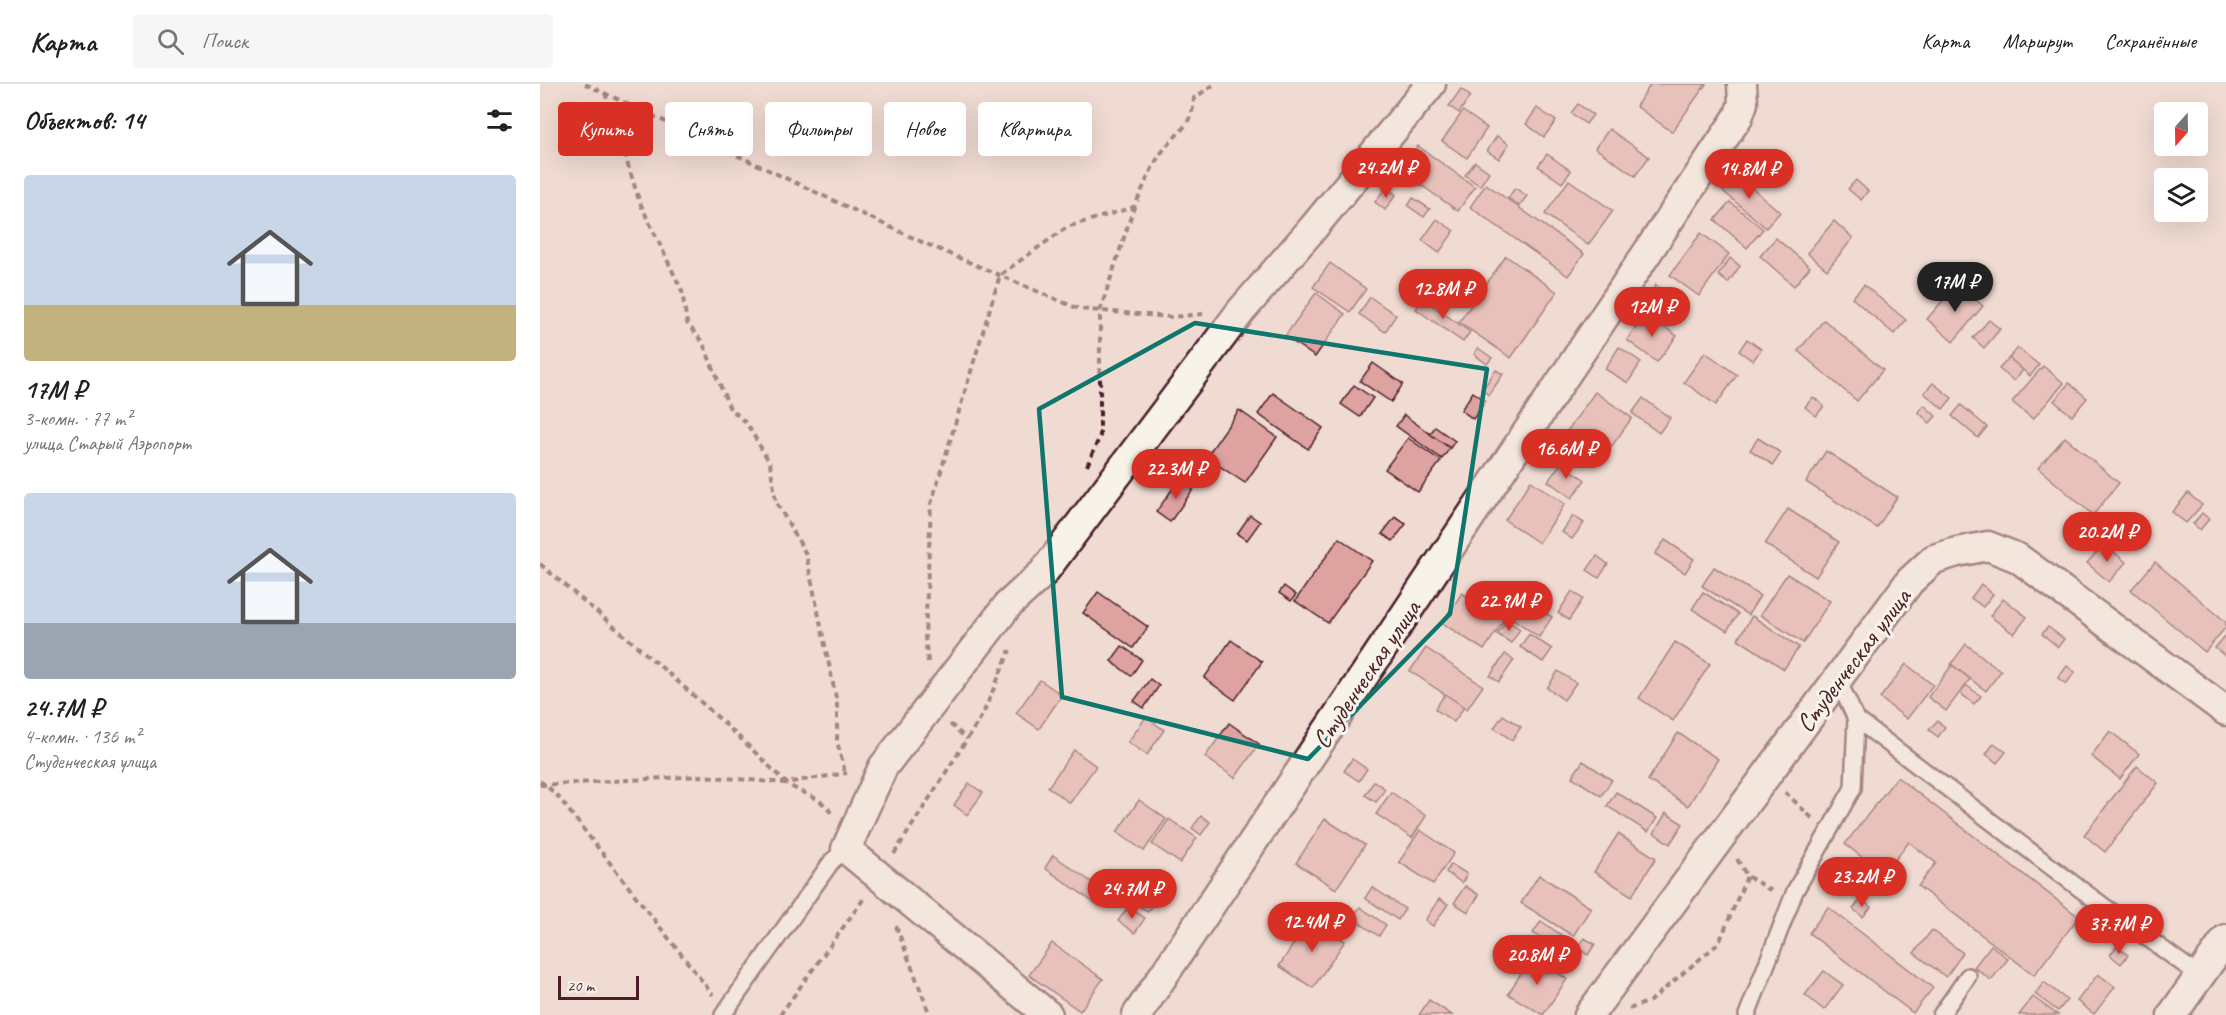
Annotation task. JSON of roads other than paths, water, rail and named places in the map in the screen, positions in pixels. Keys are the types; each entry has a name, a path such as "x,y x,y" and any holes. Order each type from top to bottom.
{"street":[{"path":"1048,1015 846,849 884,767 934,701 1008,605 1042,573 1241,311 1313,228 1431,84"},
{"name":"Студенческая улица","path":"1137,1015 1738,117 1743,103 1743,86"},
{"name":"Студенческая улица","path":"1589,1015 1910,581 1934,559 1988,546 2018,558 2226,711"},
{"path":"2172,1015 2226,939"}],"lane":[{"path":"1747,1015 1791,902 1853,788 1856,720 1838,680"},
{"path":"1856,720 2201,977"},
{"path":"725,1014 832,861 846,849"},
{"path":"1941,1015 1968,976"}]}
